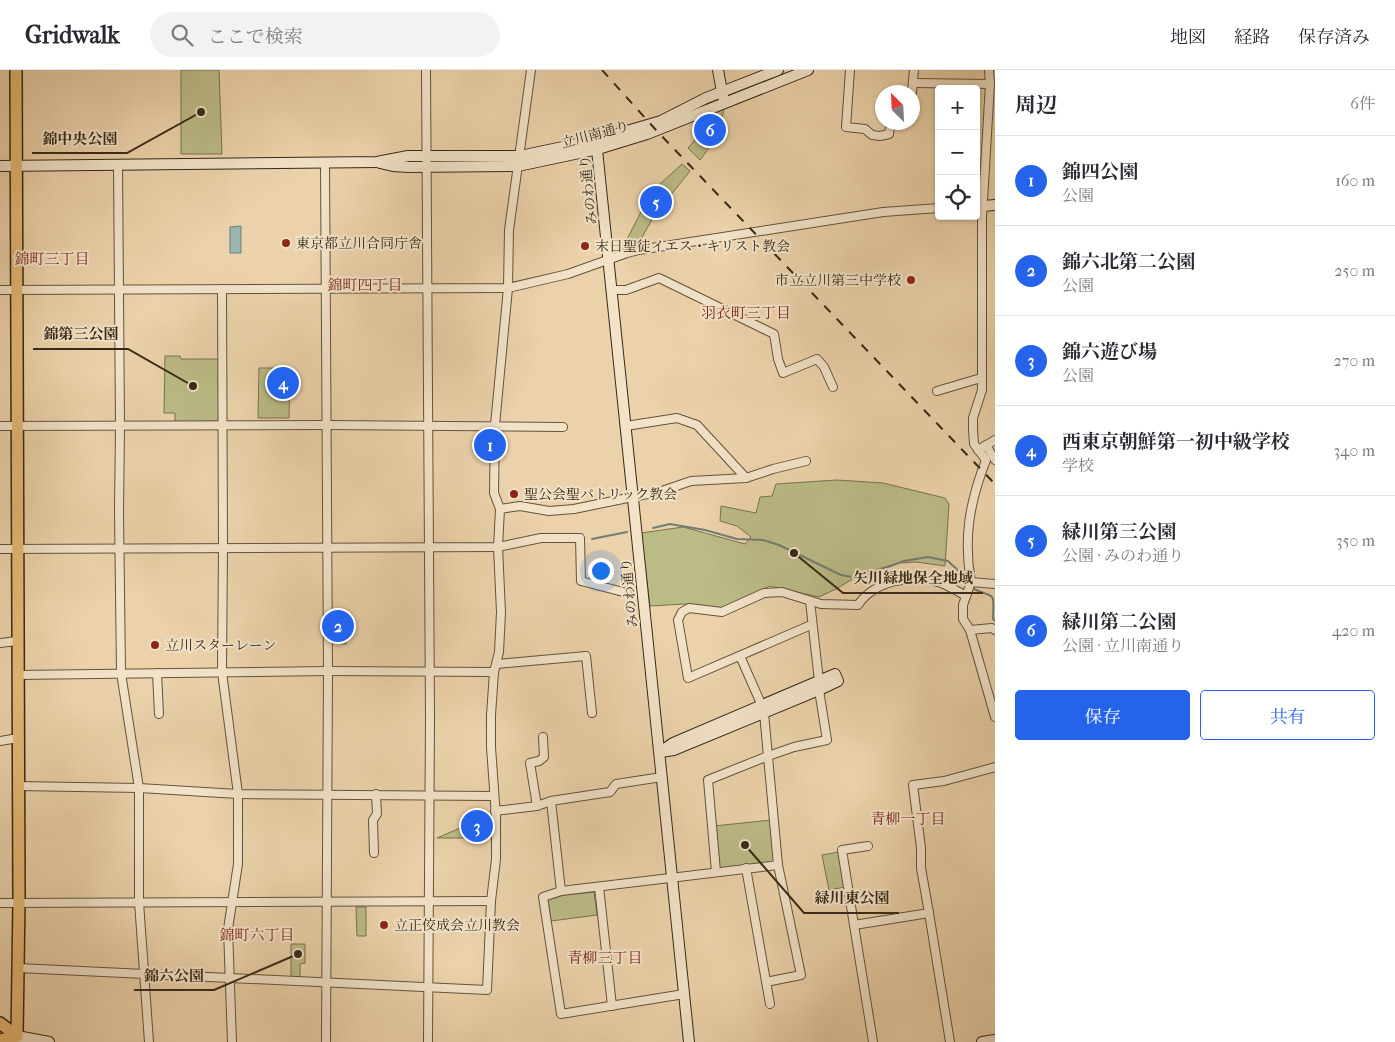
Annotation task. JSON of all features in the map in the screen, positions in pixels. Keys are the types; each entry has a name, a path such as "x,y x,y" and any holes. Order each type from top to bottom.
{"main road":[{"path":"16,70 17,786 19,902 17,1039"},
{"path":"0,1023 17,1039"},
{"path":"0,1040 17,1039"}],"street":[{"path":"426,70 430,671 428,1042"},
{"path":"18,968 487,990 491,901 496,859 491,739 494,672 499,652 501,612 498,547 500,508 494,493 496,425 508,288 509,230 531,70"},
{"path":"718,70 725,103"},
{"name":"立川南通り","path":"0,166 377,162 408,156 520,156 597,145 661,121 722,92 778,70"},
{"name":"立川南通り","path":"377,162 393,166 427,167 518,166 647,134 808,70"},
{"path":"850,70 846,127 865,129 872,135 880,136 889,134 890,130"},
{"path":"914,70 914,83 990,84"},
{"path":"989,70 992,114 980,206 982,390 973,418 974,444 986,460 973,496 968,530 971,582 963,605 963,619 970,630 995,717"},
{"name":"みのわ通り","path":"597,145 689,1042"},
{"path":"325,162 328,671 328,984 326,1042"},
{"path":"118,164 120,426 118,512 121,673 139,788 138,902 148,1042"},
{"path":"980,206 995,205"},
{"path":"0,290 508,288 568,274 639,250 884,212 935,208"},
{"path":"612,290 626,290 659,278 774,334 783,373 818,359 824,367 833,387"},
{"path":"222,289 222,672 238,794 238,864 228,929 232,1042"},
{"path":"937,391 981,378"},
{"path":"626,426 677,418 697,425 746,478"},
{"path":"0,426 327,424 563,427"},
{"path":"978,450 995,440"},
{"path":"986,445 995,460"},
{"path":"500,508 520,506 549,511 563,510 662,491 691,481 746,478 806,461"},
{"path":"0,549 498,547 541,538 580,538 581,580 627,593"},
{"path":"812,625 688,678 678,620 682,612 690,608 722,612 764,593 782,592 821,604 858,605 868,593 892,581 916,580 937,582 967,594"},
{"path":"971,582 995,584"},
{"path":"716,872 708,780 768,756 827,740 810,601"},
{"path":"970,630 992,628 995,630"},
{"path":"0,643 17,641"},
{"path":"497,664 586,656 592,713"},
{"path":"740,656 763,709 778,865 801,975 766,982"},
{"path":"17,675 328,671 494,672"},
{"path":"157,673 159,714"},
{"path":"660,752 673,743 819,686"},
{"path":"537,806 530,763 539,761 544,757 543,737"},
{"path":"0,741 18,738"},
{"path":"950,1042 921,868 913,785 944,781 995,767"},
{"path":"495,811 537,806 551,801 610,792 616,784 662,777"},
{"path":"17,786 139,788 238,794 493,796"},
{"path":"374,853 373,820 377,814 376,794"},
{"path":"551,801 561,890"},
{"path":"868,846 842,850 873,1042"},
{"path":"684,994 561,1014 543,897 561,890 778,865"},
{"path":"746,868 770,1004"},
{"path":"599,887 612,1006"},
{"path":"0,903 491,901"},
{"path":"854,925 929,913"},
{"path":"17,1039 49,1042"}],"green space":[{"path":"181,70 219,70 222,154 181,154"},
{"path":"724,108 716,136 700,160 688,148 700,133 705,115"},
{"path":"682,164 690,171 654,216 637,246 623,247 642,210 659,185"},
{"path":"165,356 180,356 181,359 220,359 220,422 175,424 175,413 164,413"},
{"path":"259,368 290,368 289,418 258,418"},
{"path":"487,430 493,432 493,458 488,458"},
{"path":"837,480 883,483 945,498 949,504 945,566 916,562 899,563 861,574 819,597 770,586 722,608 684,604 650,606 641,533 683,527 745,544 751,537 737,526 720,521 721,506 756,513 760,497 772,496 776,484"},
{"path":"330,616 346,616 346,644 330,643"},
{"path":"490,815 491,838 437,838"},
{"path":"772,820 777,864 717,870 714,826"},
{"path":"839,852 845,887 829,890 822,855"},
{"path":"594,892 597,915 551,921 548,900 564,895"},
{"path":"356,907 366,907 366,936 357,936"},
{"path":"291,944 305,944 305,963 300,964 300,978 291,978"}],"water":[{"path":"241,226 241,253 230,253 230,227"}],"waterway":[{"path":"653,528 670,524 705,530 737,539 763,540 779,545 841,575 858,578 904,561 928,557 948,561 964,576 968,586"},
{"path":"592,539 627,532"},
{"path":"972,588 992,596 993,619 995,621"}],"railway":[{"path":"602,70 656,130 995,484"}],"place":[{"name":"錦中央公園","path":"201,112"},
{"name":"緑川第二公園","path":"710,130"},
{"name":"緑川第三公園","path":"656,202"},
{"name":"東京都立川合同庁舎","path":"286,243"},
{"name":"末日聖徒イエス・キリスト教会","path":"585,246"},
{"name":"市立立川第三中学校","path":"911,280"},
{"name":"西東京朝鮮第一初中級学校","path":"283,383"},
{"name":"錦第三公園","path":"193,386"},
{"name":"錦四公園","path":"490,445"},
{"name":"聖公会聖パトリック教会","path":"514,494"},
{"name":"矢川緑地保全地域","path":"794,553"},
{"name":"錦六北第二公園","path":"338,626"},
{"name":"立川スターレーン","path":"155,645"},
{"name":"錦六遊び場","path":"477,826"},
{"name":"緑川東公園","path":"745,845"},
{"name":"立正佼成会立川教会","path":"384,925"},
{"name":"錦六公園","path":"298,954"}],"district":[{"name":"錦町三丁目","path":"52,259"},
{"name":"錦町四丁目","path":"365,285"},
{"name":"羽衣町三丁目","path":"746,313"},
{"name":"青柳一丁目","path":"908,819"},
{"name":"錦町六丁目","path":"257,935"},
{"name":"青柳三丁目","path":"605,958"}]}
